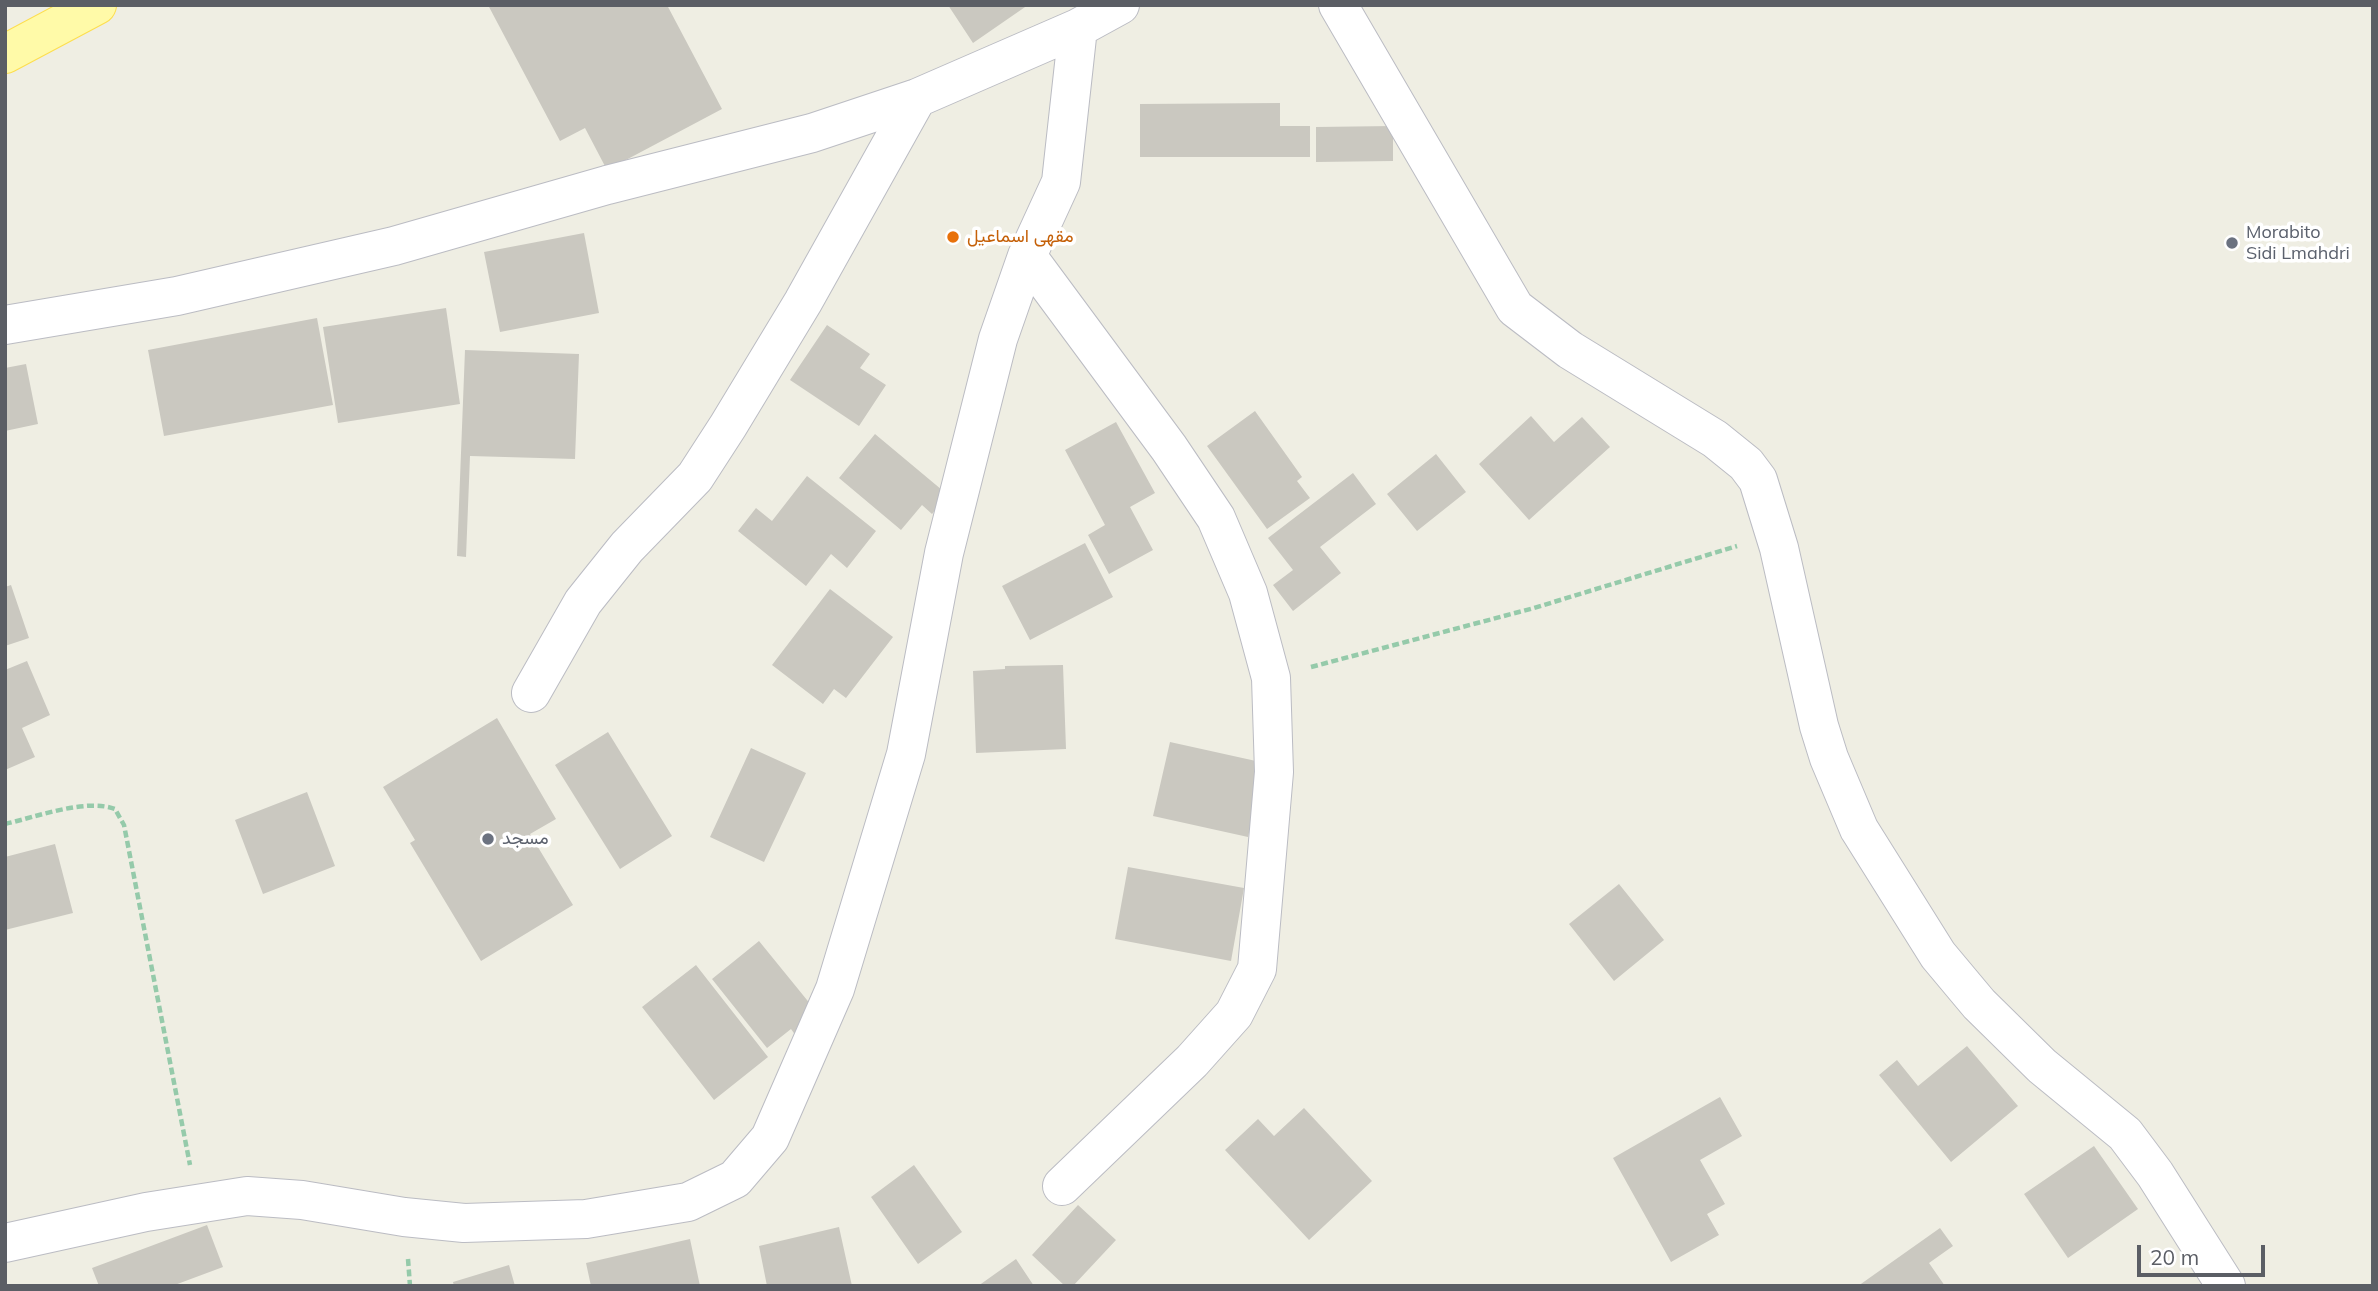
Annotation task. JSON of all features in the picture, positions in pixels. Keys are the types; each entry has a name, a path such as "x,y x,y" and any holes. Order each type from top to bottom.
{"main road":[{"path":"5,54 97,5"}],"street":[{"path":"5,325 177,296 394,246 607,185 812,133 917,98 1078,28 1120,5"},
{"path":"1338,5 1515,308 1570,350 1715,439 1746,464 1758,480 1775,535 1819,726 1829,758 1859,829 1938,955 1979,1004 2042,1066 2125,1133 2155,1174 2227,1286"},
{"path":"5,1243 146,1212 247,1196 302,1200 404,1217 464,1223 586,1219 688,1202 735,1179 770,1138 835,989 906,754 944,553 998,339 1027,256 1061,182 1078,28"},
{"path":"531,693 583,602 627,547 695,477 803,302 917,98"},
{"path":"1027,256 1169,448 1216,518 1248,593 1271,678 1274,772 1257,969 1234,1014 1192,1061 1062,1186"}],"path":[{"path":"1271,678 1534,608 1775,535"},
{"path":"5,824 103,804 115,809 120,817 124,825 197,1204"}],"building":[{"path":"488,5 667,5 722,109 607,170 585,128 560,141"},
{"path":"948,5 1028,5 973,43"},
{"path":"1280,103 1280,126 1310,126 1310,157 1140,157 1140,104"},
{"path":"1393,126 1393,161 1316,162 1316,127"},
{"path":"584,233 599,313 500,332 484,252"},
{"path":"446,308 460,404 338,423 323,327"},
{"path":"317,318 333,405 164,436 148,350"},
{"path":"827,325 870,354 860,368 886,385 859,426 790,380"},
{"path":"465,350 579,354 575,459 470,456 466,557 457,556"},
{"path":"26,364 38,424 5,431 5,368"},
{"path":"1255,411 1302,477 1297,481 1310,498 1267,529 1207,446"},
{"path":"1531,416 1554,442 1582,417 1610,447 1529,520 1479,464"},
{"path":"1116,422 1155,493 1130,507 1153,550 1109,574 1088,535 1105,525 1065,450"},
{"path":"875,434 948,495 932,514 922,505 901,530 839,478"},
{"path":"1436,454 1466,492 1417,531 1387,494"},
{"path":"1353,473 1376,504 1320,547 1341,573 1293,611 1273,585 1293,570 1268,538"},
{"path":"807,476 876,531 847,568 831,554 806,586 738,531 756,508 772,521"},
{"path":"1085,543 1113,597 1030,640 1002,586"},
{"path":"11,585 29,638 5,646 5,587"},
{"path":"830,589 893,637 846,698 834,689 823,704 772,665"},
{"path":"27,661 50,715 22,728 35,757 5,770 5,670"},
{"path":"1063,665 1066,749 976,753 973,671 1005,669 1005,666"},
{"path":"497,718 556,819 530,834 573,905 481,961 410,843 415,840 383,787"},
{"path":"608,732 672,836 620,869 555,765"},
{"path":"1170,742 1265,763 1248,837 1153,816"},
{"path":"751,748 806,773 764,862 710,837"},
{"path":"307,792 335,866 263,894 235,820"},
{"path":"55,844 73,913 5,930 5,857"},
{"path":"1128,867 1244,888 1231,961 1115,939"},
{"path":"1619,884 1664,940 1614,981 1569,924"},
{"path":"759,941 820,1016 796,1036 791,1029 767,1048 712,979"},
{"path":"696,965 768,1057 714,1100 642,1007"},
{"path":"1967,1046 2018,1106 1951,1162 1879,1075 1897,1060 1918,1086"},
{"path":"1720,1097 1742,1136 1700,1160 1725,1204 1707,1214 1719,1235 1671,1262 1613,1158"},
{"path":"1304,1108 1372,1181 1309,1240 1225,1150 1258,1119 1274,1136"},
{"path":"2094,1146 2138,1209 2068,1258 2024,1194"},
{"path":"914,1165 962,1232 918,1264 871,1197"},
{"path":"1078,1205 1116,1240 1073,1286 1065,1286 1032,1255"},
{"path":"207,1225 223,1267 172,1286 99,1286 92,1268"},
{"path":"839,1227 852,1286 767,1286 759,1246"},
{"path":"1940,1228 1953,1246 1929,1263 1945,1286 1858,1286"},
{"path":"690,1239 700,1286 591,1286 586,1263"},
{"path":"1016,1259 1034,1286 978,1286"},
{"path":"509,1265 515,1286 454,1286 453,1282"}],"place":[{"name":"مقهى اسماعيل","path":"953,237"},
{"name":"Morabito Sidi Lmahdri","path":"2232,243"},
{"name":"مسجد","path":"488,839"}]}
